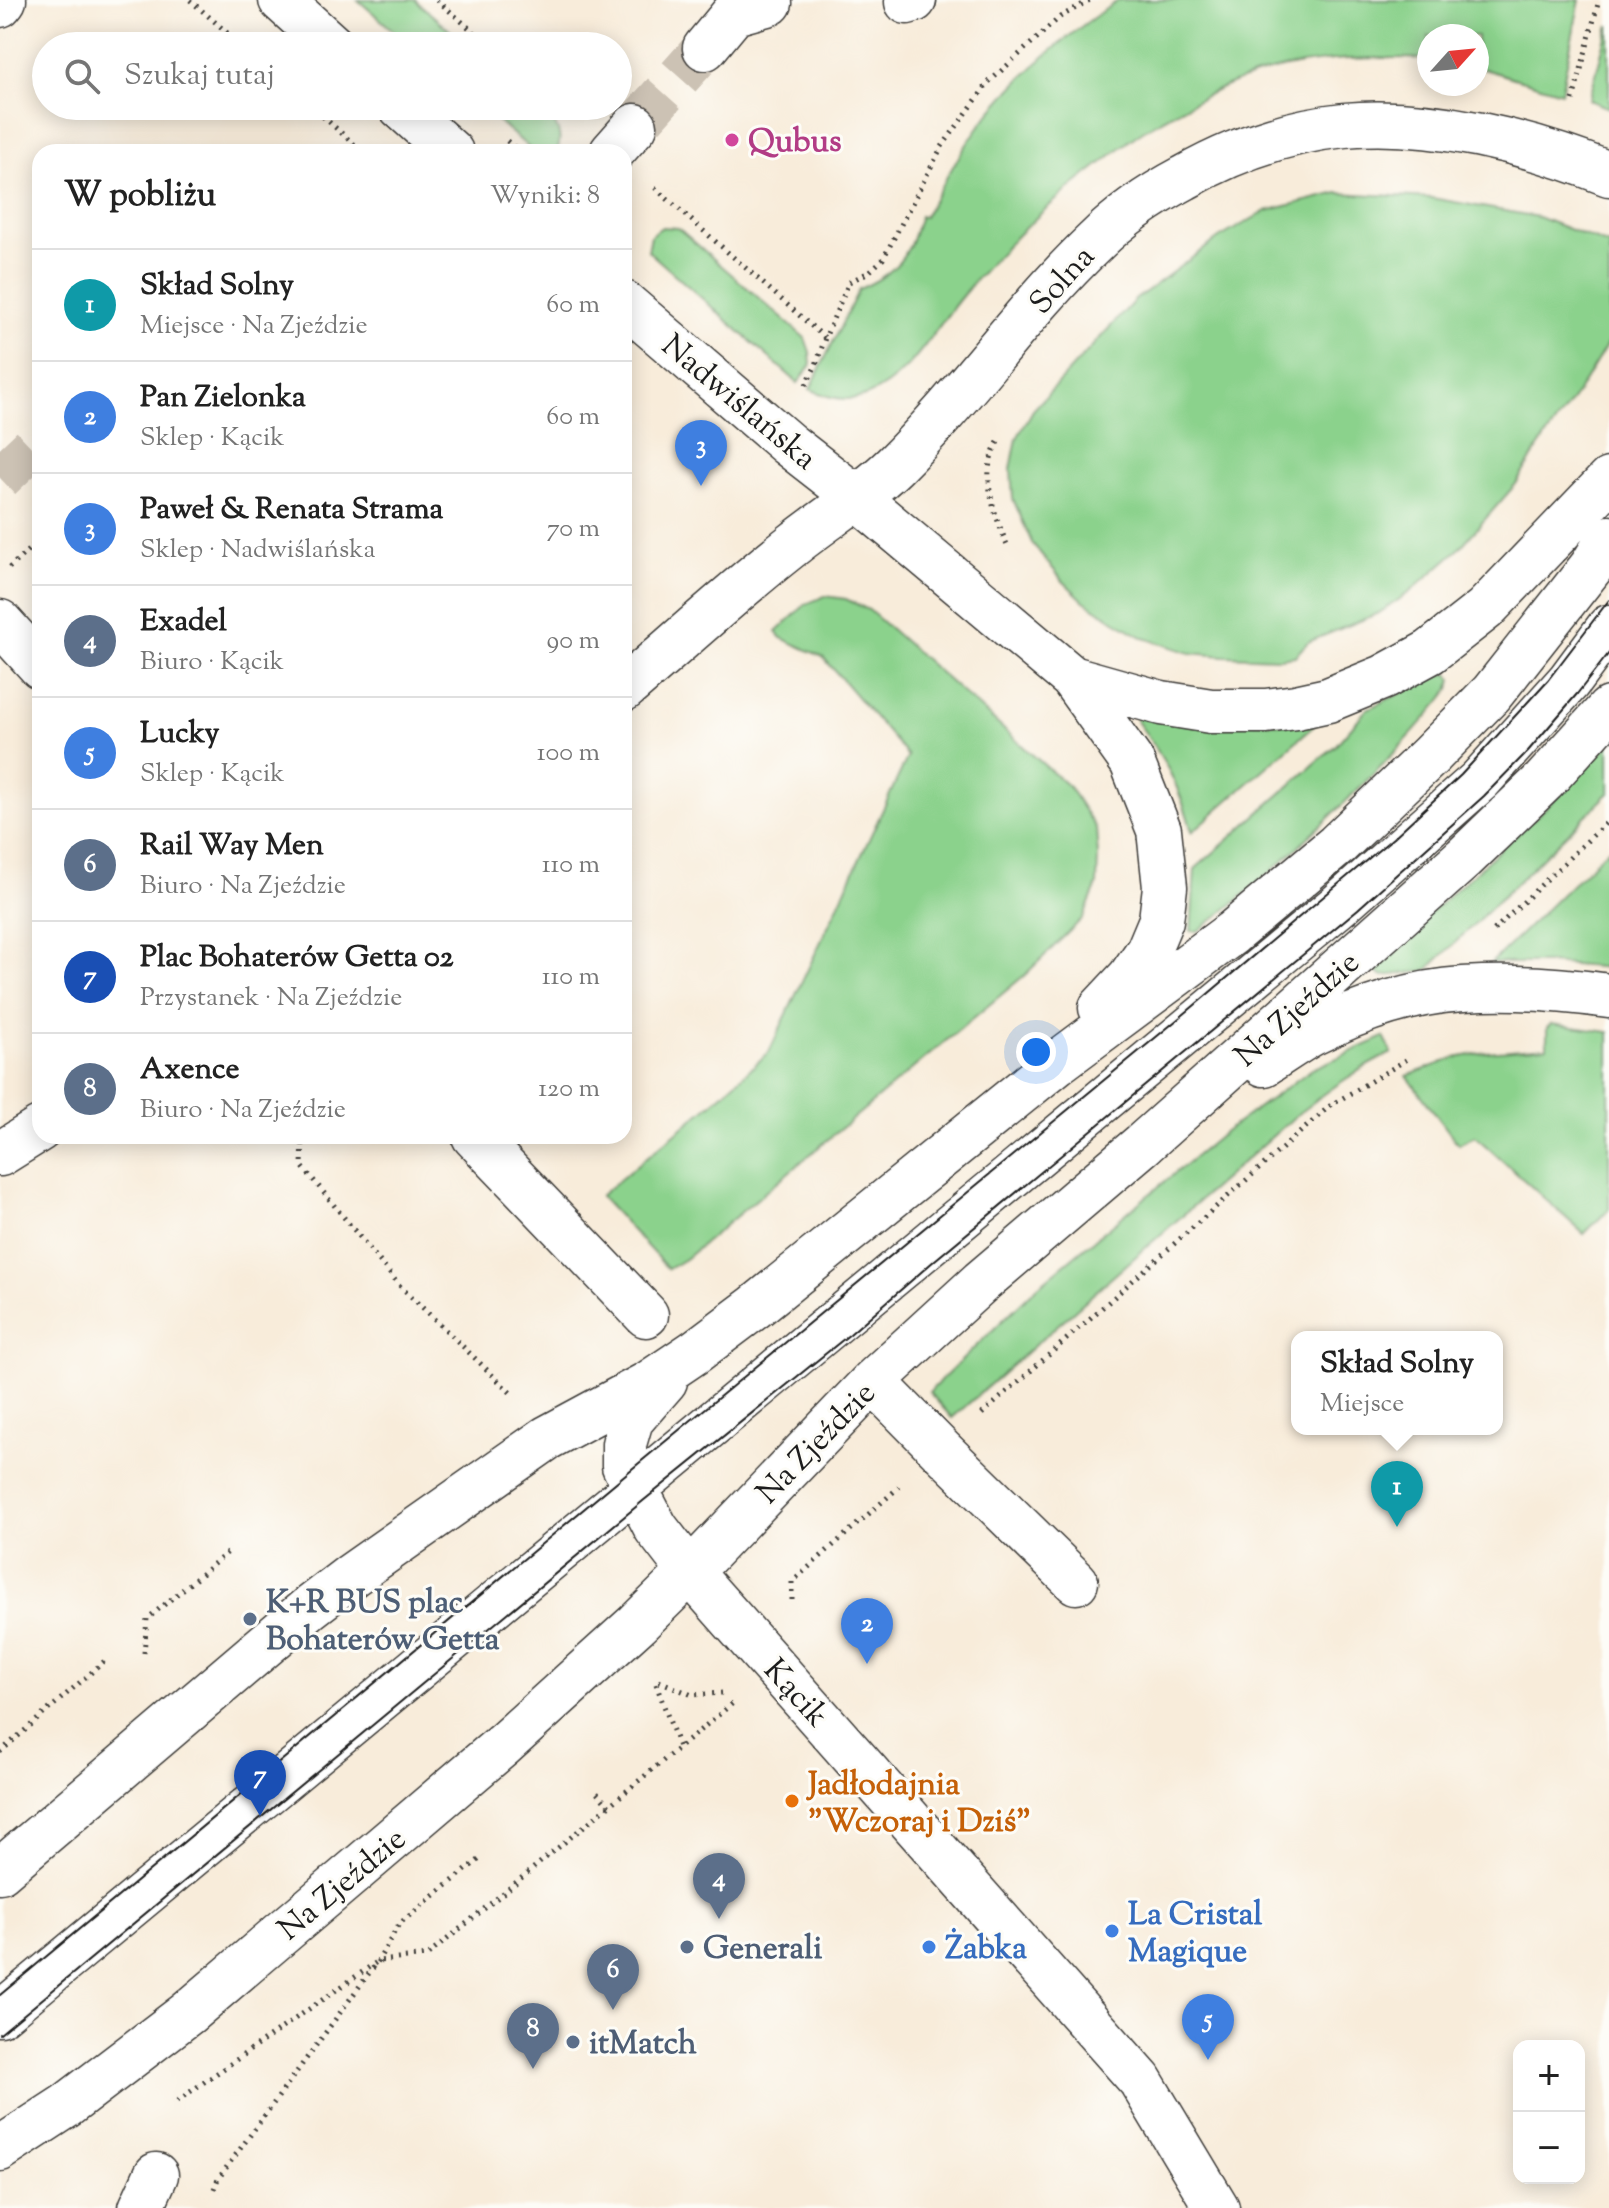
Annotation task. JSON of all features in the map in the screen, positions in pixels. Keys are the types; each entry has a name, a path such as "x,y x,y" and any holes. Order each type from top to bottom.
{"street":[{"path":"0,5 4,0"},
{"path":"281,0 316,32"},
{"path":"705,48 734,13 770,3"},
{"path":"416,120 442,144"},
{"name":"Solna","path":"632,682 792,545 892,468 948,410 1070,266 1098,238 1154,196 1223,157 1251,146 1318,129 1384,124 1500,139 1609,174"},
{"name":"Nadwiślańska","path":"632,310 788,444 1072,678"},
{"path":"1072,678 1161,703 1211,711 1266,711 1328,700 1384,677 1430,652 1485,609 1609,480"},
{"path":"0,1871 297,1618 352,1575 547,1438 649,1383 695,1352 1057,1063 1232,933 1337,845 1492,693 1584,577 1609,538"},
{"path":"0,622 32,657"},
{"path":"0,2014 1339,905 1480,780 1569,681 1609,627"},
{"path":"1057,1063 1130,977 1148,951 1161,920 1165,887 1159,830 1132,762 1072,678"},
{"name":"Na Zjeździe","path":"0,2149 66,2106 188,2013 503,1745 690,1572 873,1381 981,1282 1142,1145 1464,858 1544,781 1609,709"},
{"path":"1142,1145 1309,1035 1354,1015 1419,995 1462,989 1564,990 1609,996"},
{"path":"0,1154 32,1134"},
{"path":"482,1144 646,1315"},
{"name":"Kącik","path":"695,1352 631,1420 624,1444 624,1466 656,1528 690,1572 1140,2080 1217,2208"},
{"path":"873,1381 1076,1582"}],"path":[{"path":"190,0 226,32"},
{"path":"437,0 474,32"},
{"path":"801,395 849,282 869,272 883,259 941,148 989,82 1060,17 1090,0"},
{"path":"1571,107 1599,0"},
{"path":"327,120 355,144"},
{"path":"648,182 825,338"},
{"path":"1002,435 994,448 988,483 994,514 1008,548"},
{"path":"2,574 32,546"},
{"path":"1462,989 1461,962 1609,820"},
{"path":"792,1609 792,1582 1331,1105 1413,1056"},
{"path":"303,1144 302,1166 399,1285 514,1396"},
{"path":"144,1653 147,1619 228,1552"},
{"path":"0,1752 108,1658"},
{"path":"654,1679 679,1747"},
{"path":"177,2101 378,1961 427,1956 735,1701"},
{"path":"597,1793 609,1806"},
{"path":"212,2194 218,2179 378,1961 399,1924 481,1858"}],"green space":[{"path":"358,0 415,0 452,32 395,32"},
{"path":"1119,0 1580,0 1561,92 1489,71 1489,24 1417,24 1417,59 1352,59 1301,64 1251,77 1206,96 1135,136 1047,208 963,295 909,365 883,387 868,395 846,399 810,389 859,289 881,278 900,262 911,243 920,216 924,217 978,128 1009,91 1080,28"},
{"path":"1609,25 1609,108 1589,100"},
{"path":"496,120 551,120 556,126 559,144 525,144"},
{"path":"1338,193 1432,198 1538,217 1609,245 1609,341 1516,484 1458,550 1410,592 1379,613 1308,642 1295,656 1279,658 1190,653 1144,638 1084,601 1032,543 1013,499 1011,469 1017,438 1033,410 1136,299 1219,238 1266,211"},
{"path":"662,227 678,228 805,338 811,365 798,383 648,251 651,235"},
{"path":"825,596 846,599 869,610 1069,787 1096,828 1097,885 1083,918 1026,974 685,1259 668,1269 600,1196 769,1052 908,756 823,657 781,638 776,632 806,604"},
{"path":"1441,674 1448,674 1452,679 1450,689 1386,761 1256,885 1198,931 1191,931 1195,869 1336,745 1367,709"},
{"path":"1138,717 1315,725 1192,832 1176,787 1163,760 1136,720"},
{"path":"1609,744 1609,793 1426,971 1383,976 1377,973 1375,968 1378,961 1564,791"},
{"path":"1609,848 1609,968 1548,963 1491,963"},
{"path":"1551,1024 1609,1032 1609,1209 1584,1234 1475,1136 1458,1144 1407,1076 1455,1058 1547,1047 1547,1028"},
{"path":"1384,1037 1392,1053 1344,1080 1299,1113 952,1418 929,1392 1038,1286 1226,1131 1312,1069"}],"tunnel":[{"path":"635,126 705,48"},
{"path":"0,478 32,448"}],"tram line":[{"path":"0,1995 1393,838 1461,775 1548,680 1609,600"},
{"path":"0,2034 643,1501 850,1334 1358,909 1484,796 1528,751 1609,653"}],"place":[{"name":"Qubus","path":"732,140"},
{"name":"Paweł & Renata Strama","path":"701,486"},
{"name":"Skład Solny","path":"1397,1527"},
{"name":"K+R BUS plac Bohaterów Getta","path":"250,1619"},
{"name":"Pan Zielonka","path":"867,1664"},
{"name":"Jadłodajnia \"Wczoraj i Dziś\"","path":"792,1801"},
{"name":"Plac Bohaterów Getta 02","path":"260,1816"},
{"name":"Exadel","path":"719,1919"},
{"name":"La Cristal Magique","path":"1112,1931"},
{"name":"Generali","path":"687,1947"},
{"name":"Żabka","path":"929,1947"},
{"name":"Rail Way Men","path":"613,2010"},
{"name":"itMatch","path":"573,2042"},
{"name":"Lucky","path":"1208,2060"},
{"name":"Axence","path":"533,2069"}]}
